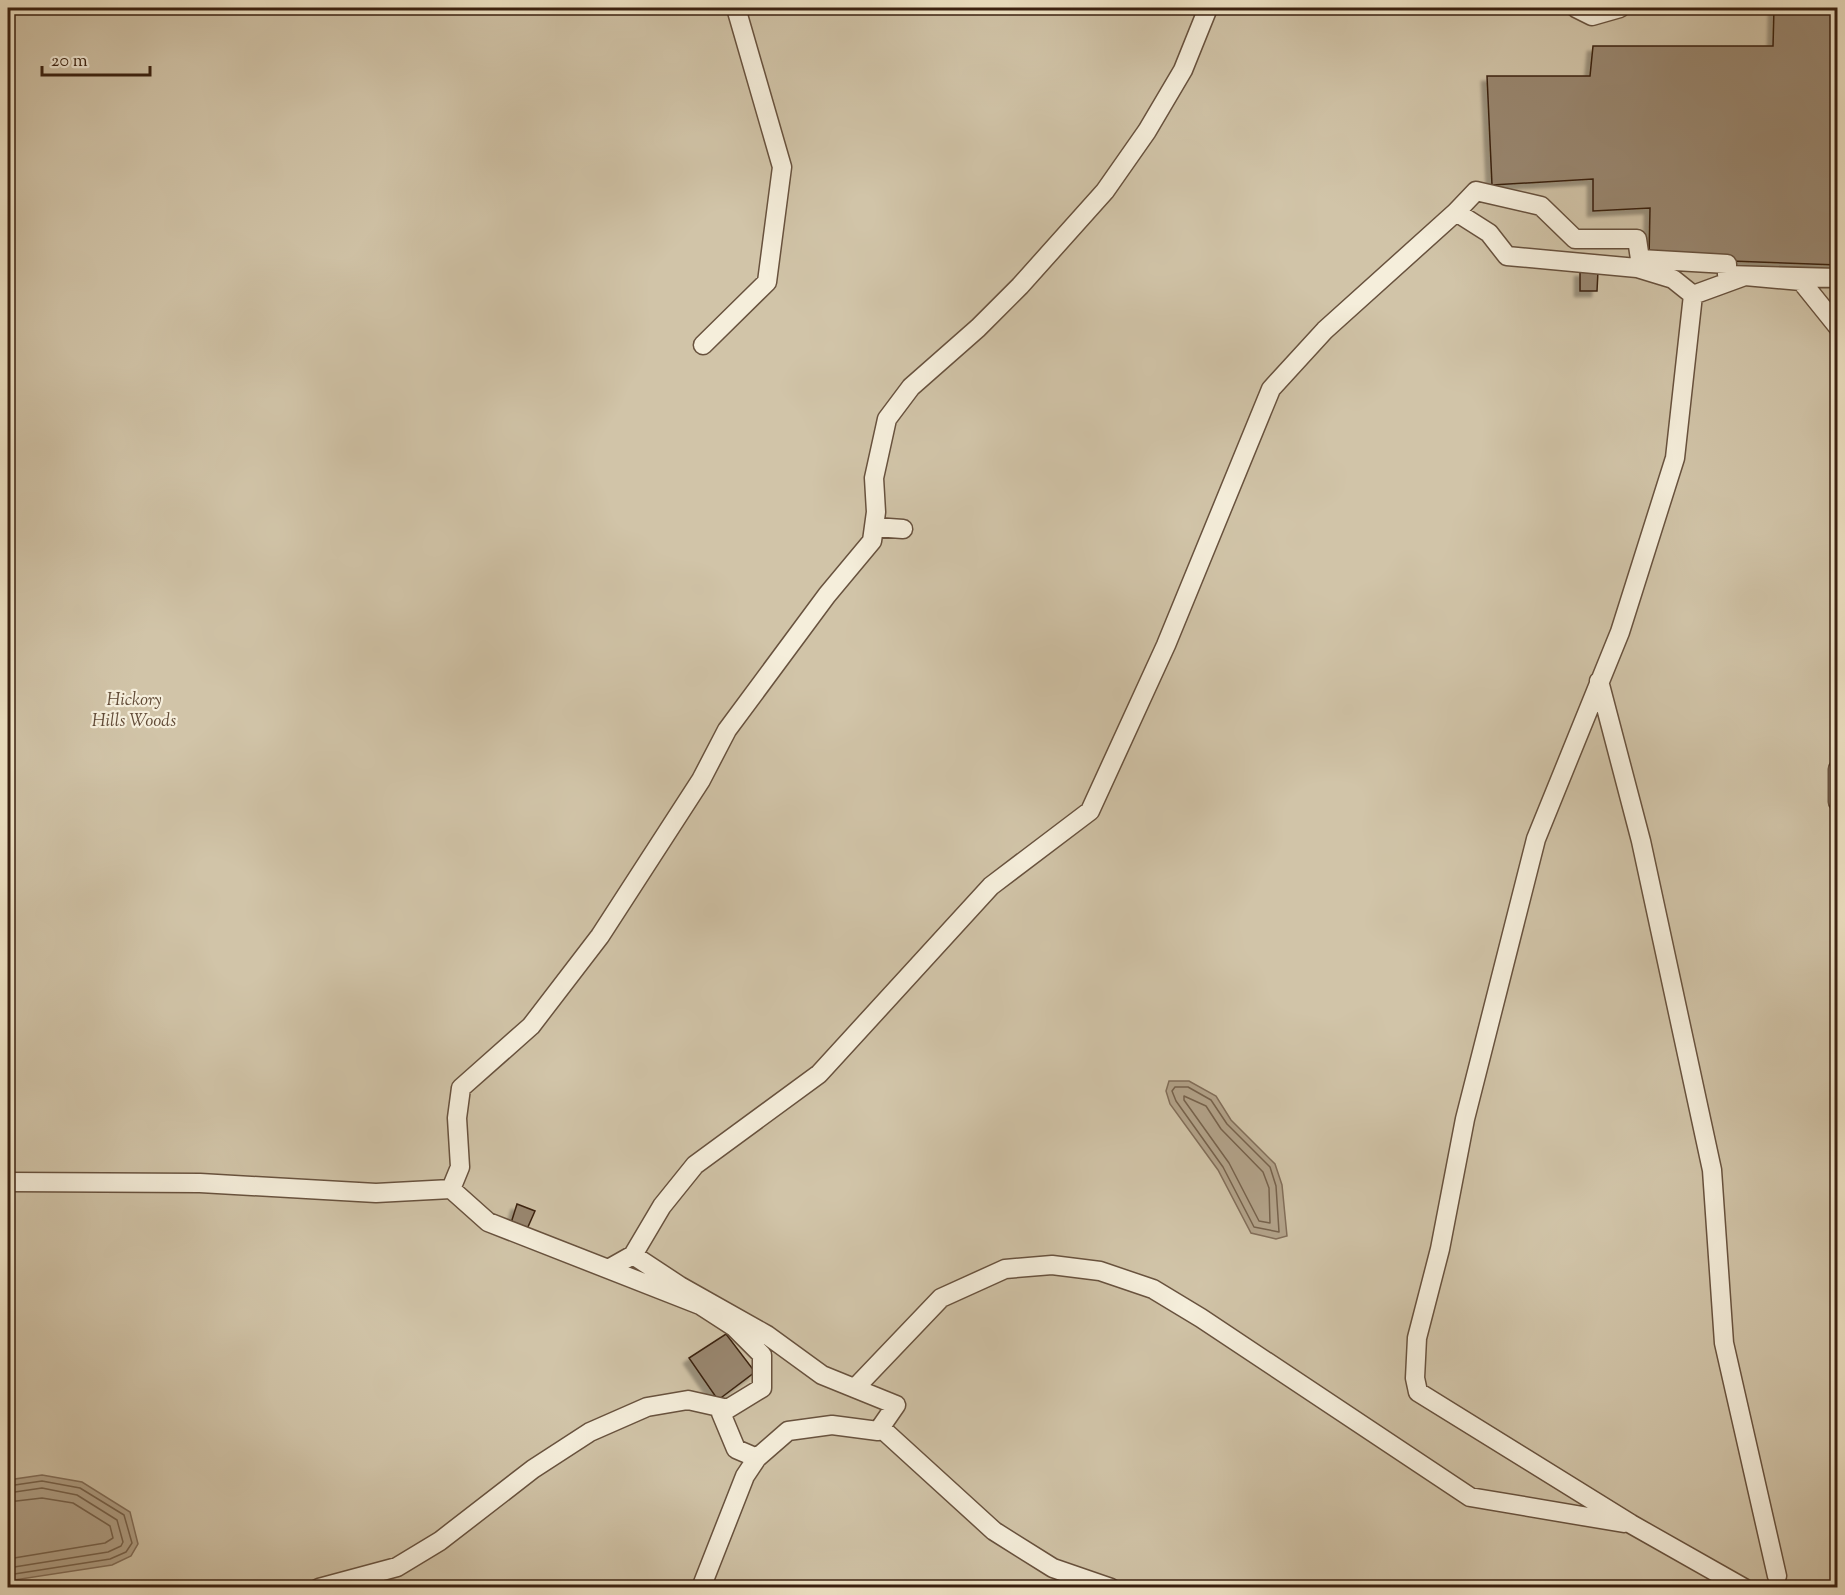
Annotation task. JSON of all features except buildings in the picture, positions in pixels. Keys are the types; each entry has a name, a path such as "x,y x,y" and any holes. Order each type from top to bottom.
{"lane":[{"path":"703,345 766,282 782,167 736,8"},
{"path":"451,1189 460,1167 457,1118 461,1088 531,1026 600,936 701,780 727,730 827,595 872,541 875,527 874,478 887,419 911,387 1020,286 1105,191 1148,131 1183,70 1208,8"},
{"path":"1576,8 1592,15 1620,8"},
{"path":"610,1268 633,1255 662,1206 695,1165 819,1074 991,886 1090,811 1166,645 1271,389 1325,330 1456,212 1476,191 1540,206 1575,240 1637,240 1640,259 1727,264 1727,275 1838,278"},
{"path":"1456,212 1489,233 1507,256 1637,268 1673,279 1693,295"},
{"path":"1693,295 1745,276 1801,281 1838,327"},
{"path":"1693,295 1675,458 1620,632 1536,839 1465,1119 1440,1249 1417,1338 1415,1378 1418,1392 1632,1524 1744,1587"},
{"path":"875,527 903,529"},
{"path":"1599,681 1641,842 1712,1170 1724,1343 1776,1584"},
{"path":"1838,769 1838,802"},
{"path":"8,1182 200,1183 376,1193 451,1189 488,1222 700,1305 734,1327 762,1355 762,1388 721,1413 736,1449 757,1458"},
{"path":"633,1255 680,1286 766,1335 822,1375 896,1405 878,1431 832,1425 788,1431 757,1458 745,1476 701,1587"},
{"path":"856,1387 941,1298 1005,1269 1052,1265 1100,1271 1153,1289 1201,1318 1470,1497 1632,1524"},
{"path":"319,1587 397,1566 440,1540 533,1469 590,1432 618,1419 647,1407 688,1400 728,1409"},
{"path":"880,1428 994,1531 1053,1568 1111,1587"},
{"path":"1754,1587 1758,1585 1760,1587"}],"green space":[{"name":"Hickory Hills Woods","path":"8,8 1837,8 1837,1587 8,1588"}],"water":[{"path":"1169,1081 1189,1081 1216,1096 1231,1120 1275,1164 1282,1185 1287,1236 1276,1239 1251,1233 1218,1170 1170,1104 1166,1091"},
{"path":"42,1475 82,1482 130,1512 138,1544 131,1556 112,1565 8,1581 8,1480"}]}
